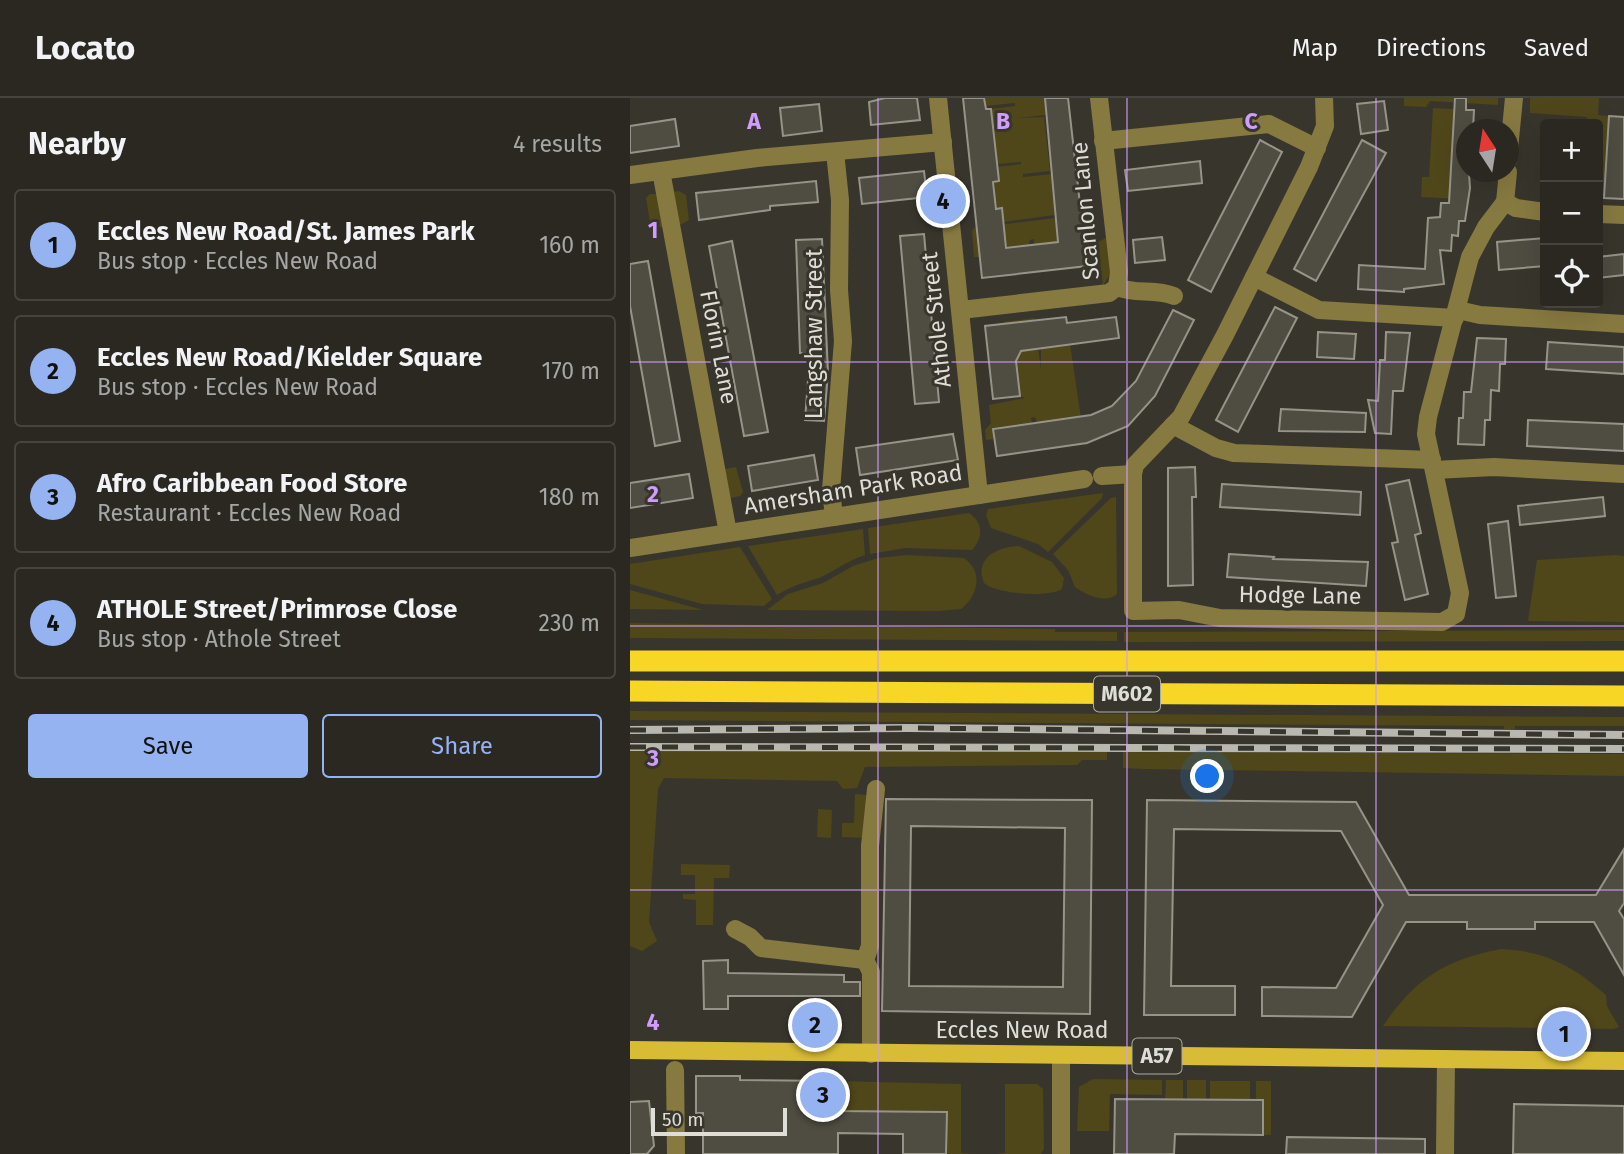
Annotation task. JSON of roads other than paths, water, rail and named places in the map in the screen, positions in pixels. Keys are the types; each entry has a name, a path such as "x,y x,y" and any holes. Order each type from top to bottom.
{"highway":[{"name":"M602","path":"630,661 1624,661"},
{"name":"M602","path":"630,691 1624,696"}],"main road":[{"name":"Eccles New Road","path":"630,1050 1624,1061"}],"street":[{"name":"Athole Street","path":"938,98 979,495"},
{"name":"Scanlon Lane","path":"961,310 1109,293 1117,287 1119,272 1099,98"},
{"path":"1133,474 1135,464 1173,425 1190,402 1254,277 1317,148 1325,126 1324,98"},
{"path":"1512,119 1514,98"},
{"path":"1103,141 1269,124 1317,148"},
{"path":"630,175 744,159 943,142"},
{"name":"Langshaw Street","path":"834,517 831,490 843,341 839,290 840,200 835,152"},
{"name":"Florin Lane","path":"661,171 728,533"},
{"path":"1433,465 1426,435 1428,417 1470,257 1486,227 1505,202 1507,182"},
{"path":"1505,202 1522,210 1540,212"},
{"path":"1603,214 1624,215"},
{"path":"1254,277 1319,310 1480,315 1624,324"},
{"path":"1117,287 1129,292 1160,292 1174,296"},
{"path":"1173,425 1216,448 1234,453 1624,474"},
{"name":"Hodge Lane","path":"1133,474 1133,611 1179,610 1220,618 1442,622 1454,617 1460,593 1433,465"},
{"name":"Amersham Park Road","path":"630,548 1133,474"},
{"path":"871,1054 871,972 865,960 870,946 870,846 876,789"},
{"path":"735,929 761,948 865,960"},
{"path":"1061,1056 1061,1154"},
{"path":"1445,1154 1446,1059"},
{"path":"675,1070 676,1154"}],"railway":[{"path":"630,730 909,728 1624,735"},
{"path":"630,747 1624,749"}],"place":[{"name":"ATHOLE Street/Primrose Close","path":"943,201"},
{"name":"Eccles New Road/Kielder Square","path":"815,1025"},
{"name":"Eccles New Road/St. James Park","path":"1564,1034"},
{"name":"Afro Caribbean Food Store","path":"823,1095"}]}
